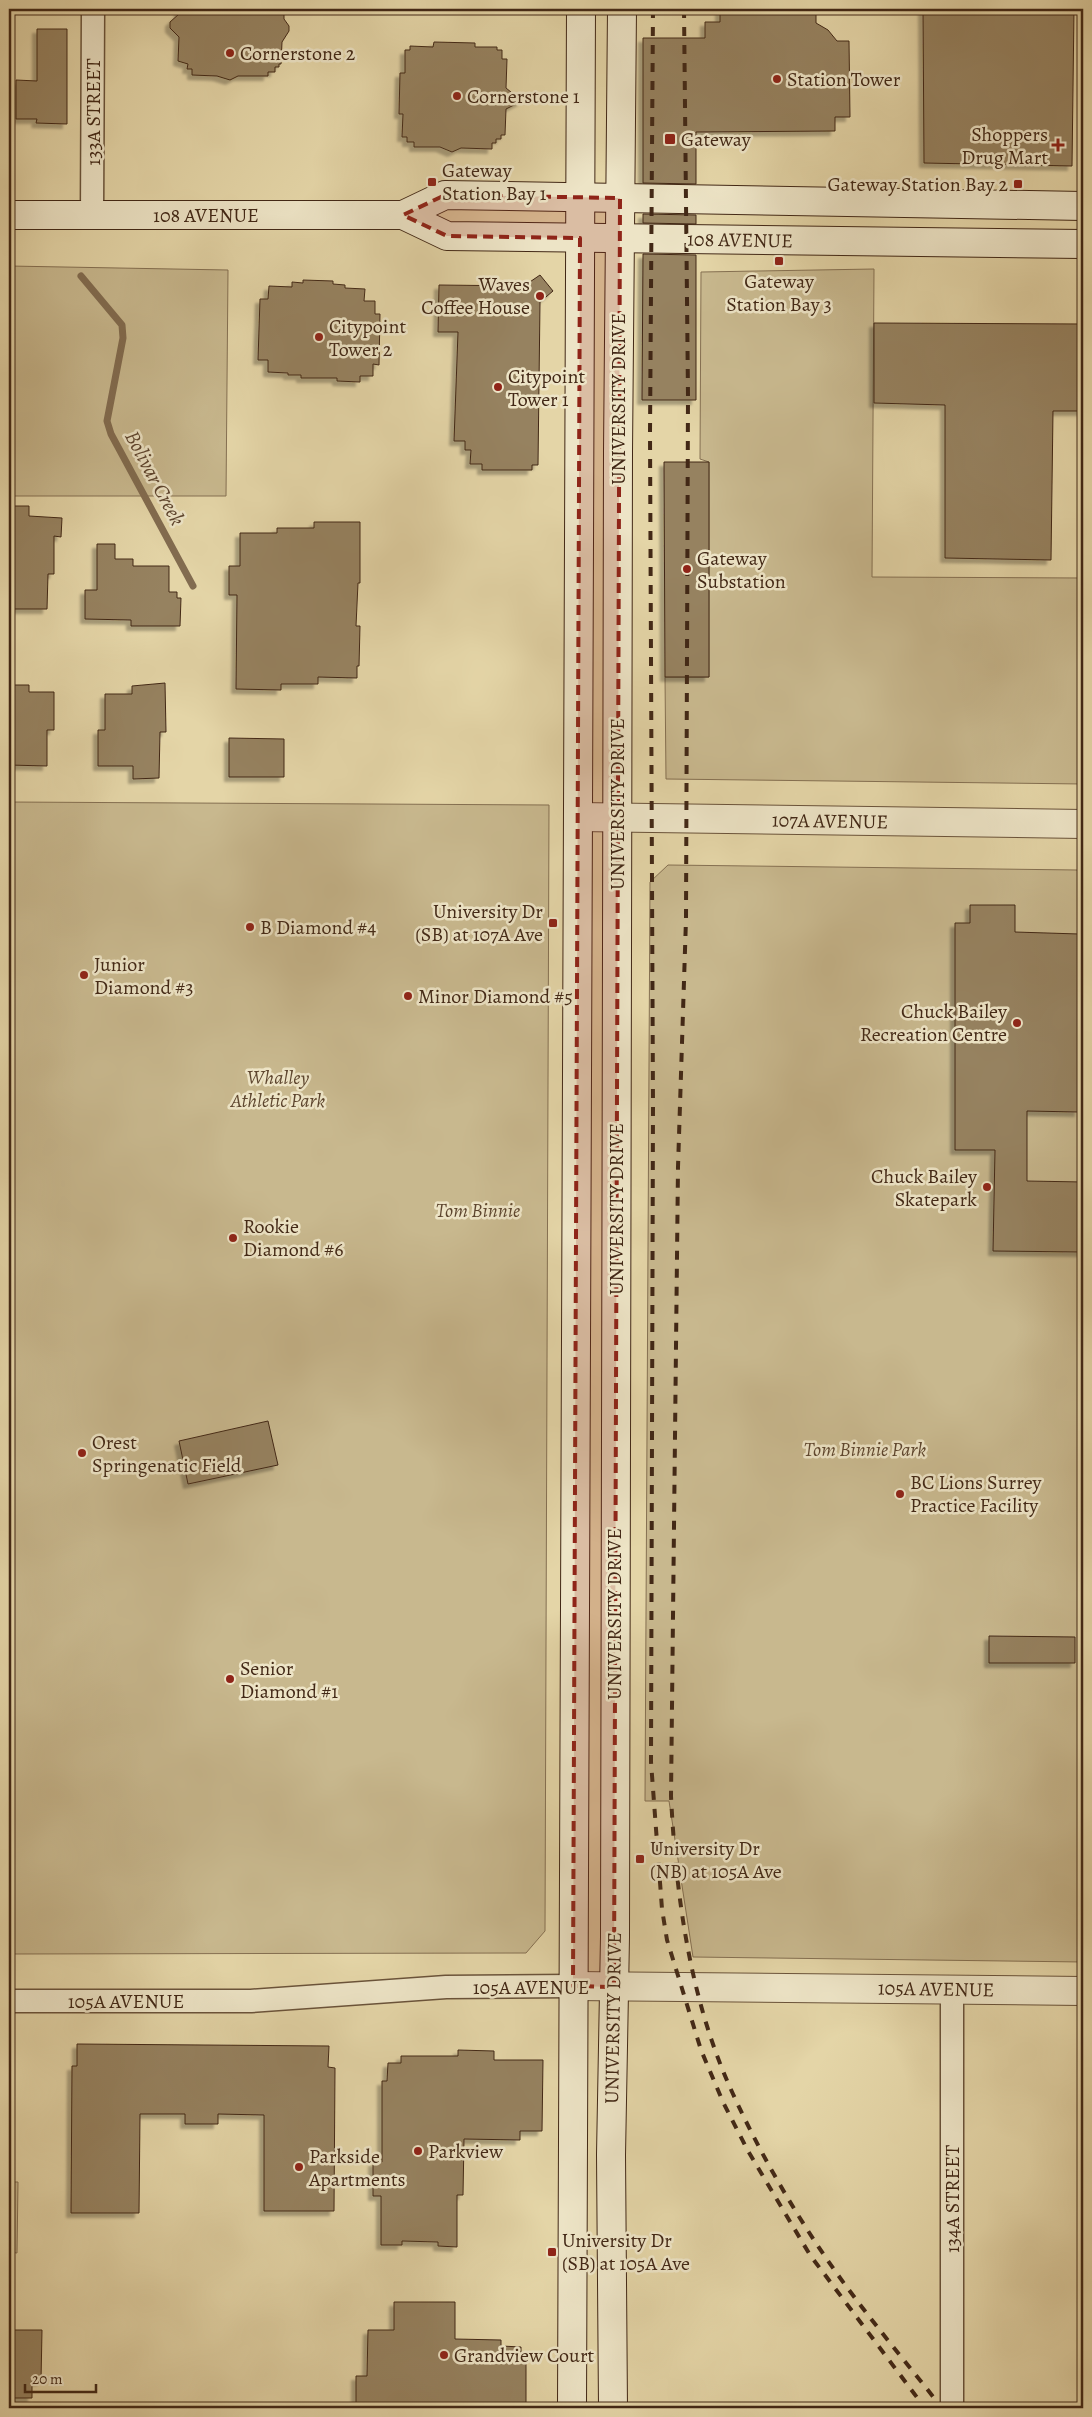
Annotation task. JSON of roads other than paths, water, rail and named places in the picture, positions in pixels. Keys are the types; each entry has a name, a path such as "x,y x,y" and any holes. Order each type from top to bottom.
{"main road":[{"name":"UNIVERSITY DRIVE","path":"572,2408 581,9"},
{"name":"UNIVERSITY DRIVE","path":"613,2408 611,2155 614,1987 619,238 622,9"},
{"name":"108 AVENUE","path":"403,215 444,195 1083,206"},
{"name":"108 AVENUE","path":"9,215 403,215 447,236 1083,244"},
{"name":"107A AVENUE","path":"578,817 1083,824"},
{"name":"105A AVENUE","path":"573,1986 1083,1991"}],"street":[{"name":"133A STREET","path":"92,215 93,9"},
{"name":"105A AVENUE","path":"9,2001 251,2001 446,1987 573,1986"},
{"name":"134A STREET","path":"952,1989 952,2408"}],"waterway":[{"name":"Bolivar Creek","path":"81,276 122,325 123,338 107,421 111,434 193,586"}],"railway":[{"path":"653,9 650,433 653,1106 651,1762 662,1909 667,1940 701,2050 723,2102 748,2151 810,2255 925,2408"},
{"path":"684,9 688,396 686,919 678,1167 671,1796 681,1910 696,1985 706,2022 718,2059 753,2135 775,2176 824,2255 867,2314 942,2408"}],"place":[{"name":"Cornerstone 2","path":"230,53"},
{"name":"Station Tower","path":"777,79"},
{"name":"Cornerstone 1","path":"457,96"},
{"name":"Gateway","path":"670,139"},
{"name":"Shoppers Drug Mart","path":"1058,145"},
{"name":"Gateway Station Bay 1","path":"432,182"},
{"name":"Gateway Station Bay 2","path":"1018,184"},
{"name":"Gateway Station Bay 3","path":"779,261"},
{"name":"Waves Coffee House","path":"540,296"},
{"name":"Citypoint Tower 2","path":"319,337"},
{"name":"Citypoint Tower 1","path":"498,387"},
{"name":"Gateway Substation","path":"687,569"},
{"name":"University Dr (SB) at 107A Ave","path":"553,923"},
{"name":"B Diamond #4","path":"250,927"},
{"name":"Junior Diamond #3","path":"84,975"},
{"name":"Minor Diamond #5","path":"408,996"},
{"name":"Chuck Bailey Recreation Centre","path":"1017,1023"},
{"name":"Chuck Bailey Skatepark","path":"987,1187"},
{"name":"Rookie Diamond #6","path":"233,1238"},
{"name":"Orest Springenatic Field","path":"82,1453"},
{"name":"BC Lions Surrey Practice Facility","path":"900,1494"},
{"name":"Senior Diamond #1","path":"230,1679"},
{"name":"University Dr (NB) at 105A Ave","path":"640,1859"},
{"name":"Parkview","path":"418,2151"},
{"name":"Parkside Apartments","path":"299,2167"},
{"name":"University Dr (SB) at 105A Ave","path":"552,2252"},
{"name":"Grandview Court","path":"444,2355"}],"park label":[{"name":"Whalley Athletic Park","path":"278,1088"},
{"name":"Tom Binnie","path":"478,1210"},
{"name":"Tom Binnie Park","path":"865,1449"}]}
